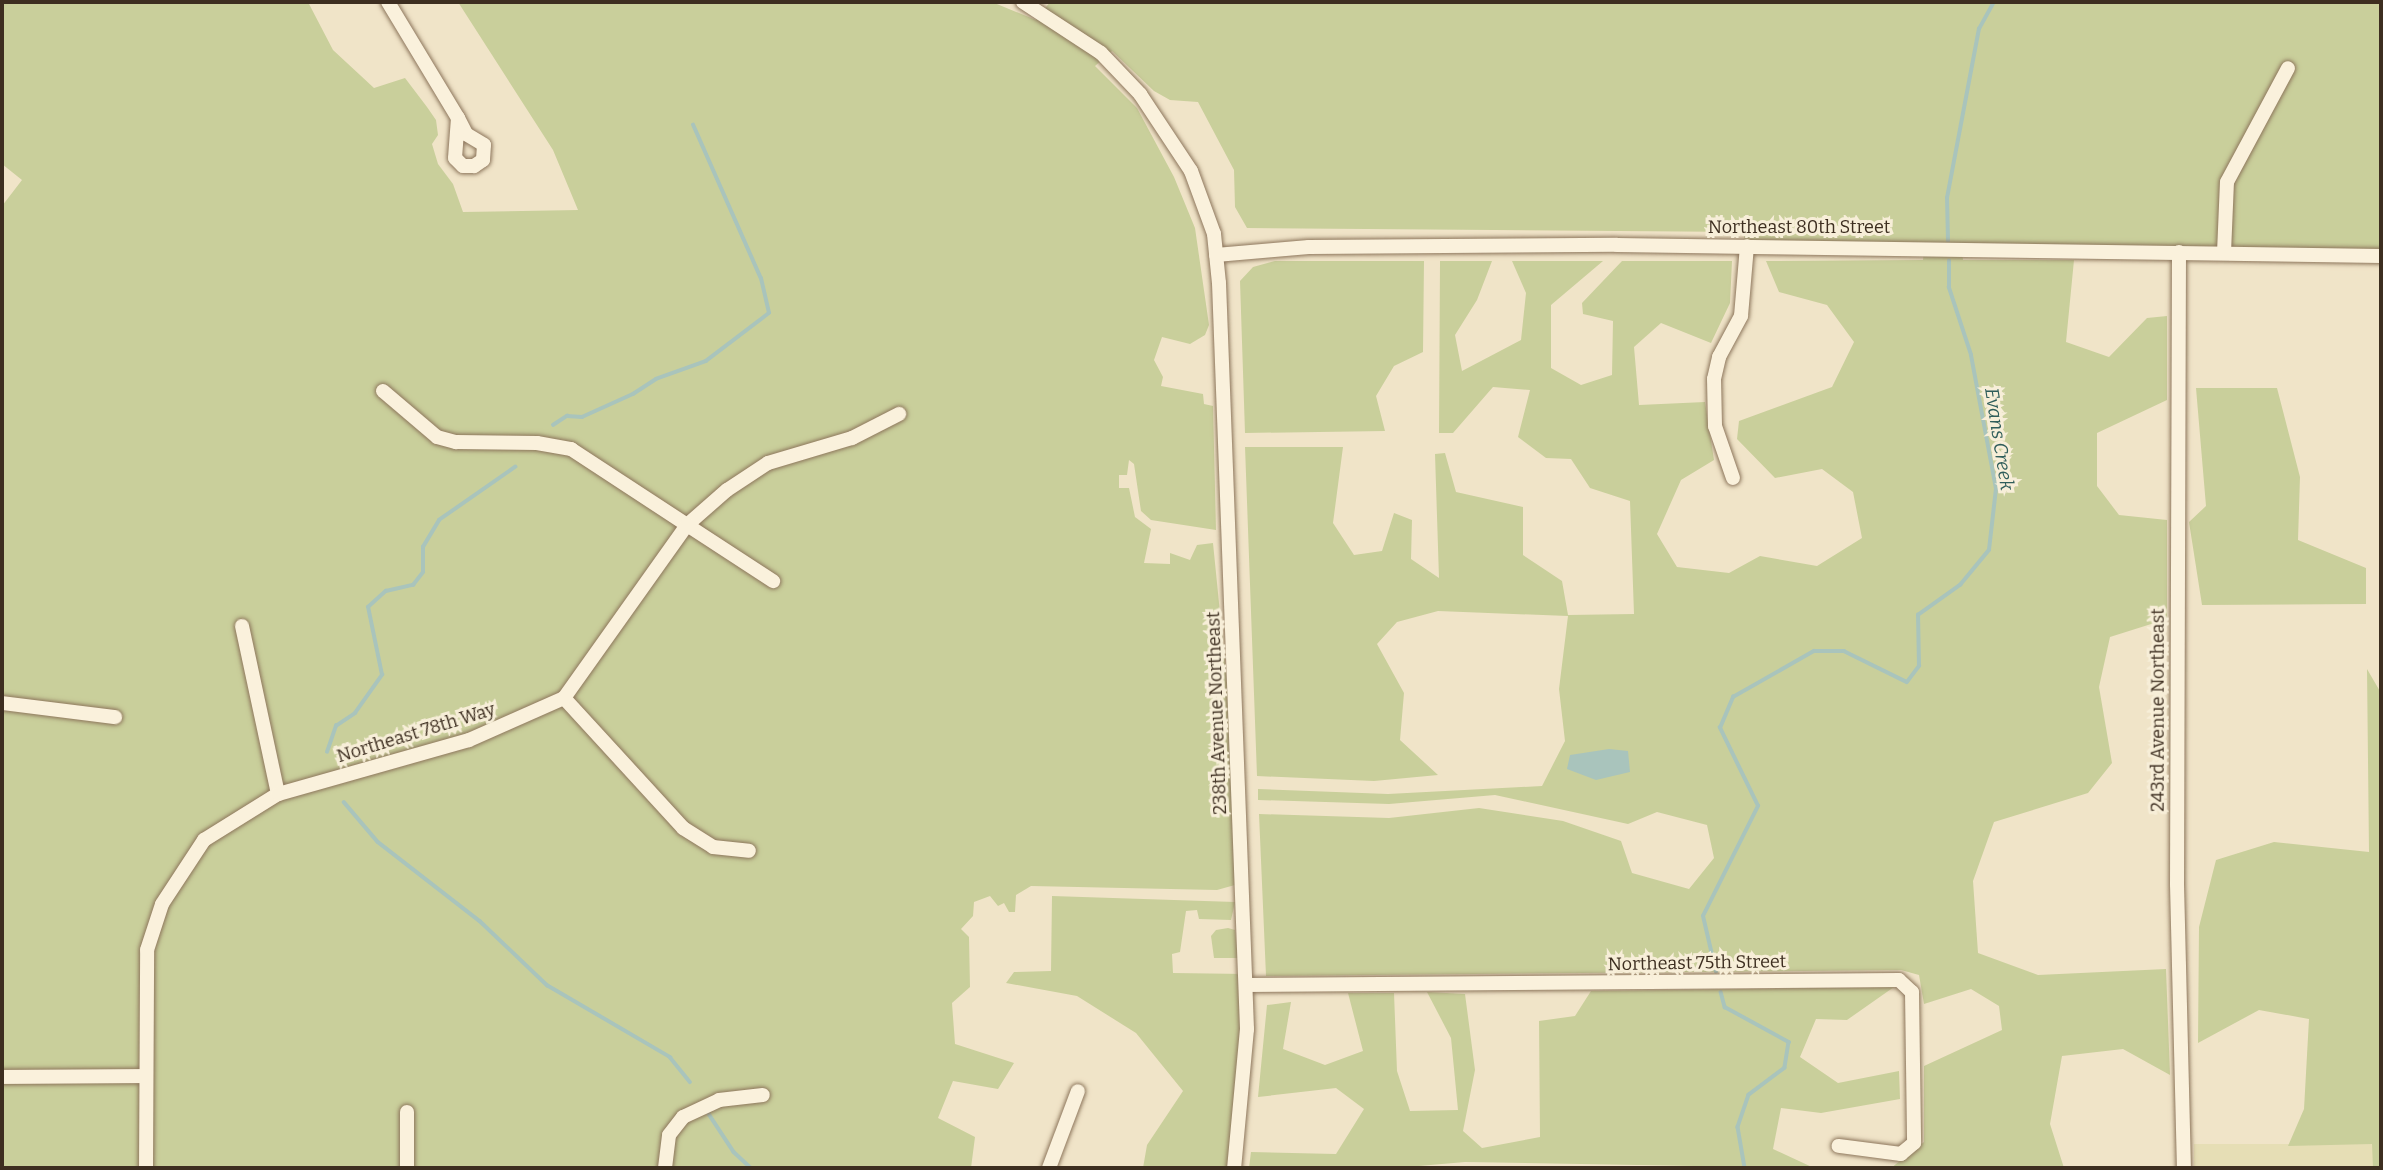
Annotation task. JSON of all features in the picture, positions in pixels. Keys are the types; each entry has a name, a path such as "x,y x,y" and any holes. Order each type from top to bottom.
{"street":[{"path":"388,2 458,118"},
{"name":"238th Avenue Northeast","path":"1029,5 1101,53 1140,94 1168,130 1199,186 1216,255 1246,985 1246,1070 1234,1168"},
{"path":"2224,253 2227,182 2288,68"},
{"path":"1732,478 1716,426 1714,379 1719,357 1741,316 1747,246"},
{"name":"Northeast 80th Street","path":"1216,255 1309,247 1747,246 2381,256"},
{"name":"243rd Avenue Northeast","path":"2179,252 2177,884 2184,1168"},
{"path":"383,391 416,423 446,440 537,443 570,449 773,581"},
{"path":"749,851 713,847 683,828 564,698 687,525 727,490 768,463 852,438 899,414"},
{"path":"242,626 278,794"},
{"name":"Northeast 78th Way","path":"146,1168 145,972 162,904 191,856 219,827 278,794 469,740 564,698"},
{"path":"2,703 115,717"},
{"name":"Northeast 75th Street","path":"1246,985 1899,980 1912,992 1914,1143 1901,1154 1839,1146"},
{"path":"2,1077 146,1076"},
{"path":"1049,1168 1078,1091"},
{"path":"665,1168 668,1135 683,1118 719,1100 763,1095"},
{"path":"407,1112 408,1168"}],"shaded area":[{"path":"2194,1144 2373,1144 2373,1168 2194,1168"}],"green space":[{"path":"2,2 308,2 333,50 374,88 405,78 427,107 436,120 438,135 432,144 438,164 453,184 463,212 578,210 553,150 458,2 992,2 1036,20 1050,2 2381,2 2381,256 1962,252 1963,260 2074,260 2066,342 2109,357 2147,318 2167,316 2167,400 2097,433 2097,486 2119,515 2167,520 2167,619 2110,637 2099,687 2112,763 2088,793 1994,822 1973,881 1978,953 2038,975 2166,969 2170,1075 2123,1049 2062,1056 2050,1124 2064,1168 1891,1168 1924,1142 1924,1066 2002,1030 1999,1006 1971,989 1924,1004 1919,975 1901,970 1266,976 1259,814 1389,818 1479,808 1563,821 1621,841 1632,873 1689,889 1714,858 1707,825 1657,812 1628,824 1495,795 1389,804 1258,800 1258,789 1388,794 1542,786 1565,741 1559,689 1568,616 1438,611 1397,622 1377,644 1404,693 1400,740 1438,775 1374,781 1257,776 1245,447 1343,447 1333,523 1354,555 1382,551 1394,513 1412,520 1411,559 1439,578 1435,454 1445,453 1456,492 1523,507 1523,555 1562,581 1568,615 1634,614 1630,501 1590,488 1571,459 1546,458 1518,437 1530,390 1493,387 1453,433 1439,433 1440,261 1492,261 1477,300 1455,335 1462,371 1521,340 1526,293 1512,261 1603,261 1551,305 1551,368 1581,385 1612,375 1613,321 1583,314 1582,303 1622,261 1732,261 1730,303 1711,343 1661,323 1634,347 1639,405 1705,402 1714,460 1681,480 1657,534 1677,567 1729,573 1760,556 1817,566 1862,538 1853,492 1822,469 1775,478 1737,439 1739,421 1832,387 1854,342 1827,305 1779,292 1766,261 1923,260 1924,251 1745,251 1744,232 1247,228 1235,207 1234,170 1198,102 1170,100 1154,91 1112,51 1095,66 1137,108 1174,177 1195,228 1209,325 1205,335 1190,344 1162,337 1154,360 1163,377 1161,386 1203,394 1204,404 1213,406 1216,530 1151,520 1141,511 1134,464 1129,460 1127,475 1119,475 1119,488 1129,488 1135,517 1151,529 1144,563 1170,564 1170,553 1190,560 1197,545 1213,543 1239,803 1242,883 1217,890 1031,886 1016,895 1015,912 1009,912 1004,903 998,906 990,896 974,902 973,916 961,929 969,937 970,987 952,1003 955,1044 1014,1063 998,1089 953,1081 938,1118 975,1137 971,1168 2,1168 2,206 22,180 2,164"},
{"path":"1275,261 1424,261 1423,352 1394,366 1376,396 1385,431 1245,433 1240,281 1253,267"},
{"path":"2196,388 2277,388 2300,477 2298,540 2366,568 2366,604 2202,605 2189,522 2206,506"},
{"path":"2367,669 2381,693 2381,1168 2373,1168 2372,1144 2288,1146 2304,1109 2309,1019 2259,1010 2198,1043 2199,927 2216,860 2274,842 2369,852"},
{"path":"1052,896 1235,902 1231,920 1199,919 1197,910 1186,911 1180,952 1172,954 1173,973 1246,974 1234,1168 1143,1168 1147,1145 1183,1091 1136,1033 1077,996 1006,983 1014,972 1051,971"},
{"path":"1216,930 1235,930 1238,958 1214,958 1211,936"},
{"path":"1894,987 1847,1020 1816,1019 1800,1057 1838,1083 1899,1071 1900,1099 1821,1113 1781,1108 1773,1149 1814,1168 1465,1162 1396,1168 1249,1168 1251,1152 1336,1154 1364,1109 1336,1088 1258,1097 1267,1005 1291,1002 1283,1049 1325,1065 1363,1051 1348,993 1394,993 1397,1071 1410,1111 1458,1110 1451,1038 1427,992 1465,994 1475,1070 1463,1131 1482,1148 1540,1137 1539,1021 1575,1016 1591,991"}],"water":[{"path":"1609,749 1628,751 1630,772 1596,780 1567,769 1570,755"}],"waterway":[{"path":"1948,241 1947,198 1979,29 1994,2"},
{"path":"553,425 567,416 582,417 633,394 656,379 706,361 769,313 761,279 693,125"},
{"name":"Evans Creek","path":"1716,972 1703,916 1758,806 1720,728 1733,697 1814,651 1844,651 1907,682 1919,666 1918,615 1960,585 1989,550 1996,489 1971,355 1949,288 1949,261"},
{"path":"327,752 336,726 355,713 382,675 368,607 386,591 413,585 423,572 423,547 439,520 515,467"},
{"path":"344,802 378,842 480,921 547,985 670,1057 690,1082"},
{"name":"Evans Creek","path":"1721,992 1725,1007 1789,1042 1785,1068 1749,1095 1738,1127 1745,1168"},
{"path":"709,1114 734,1152 751,1168"}]}
